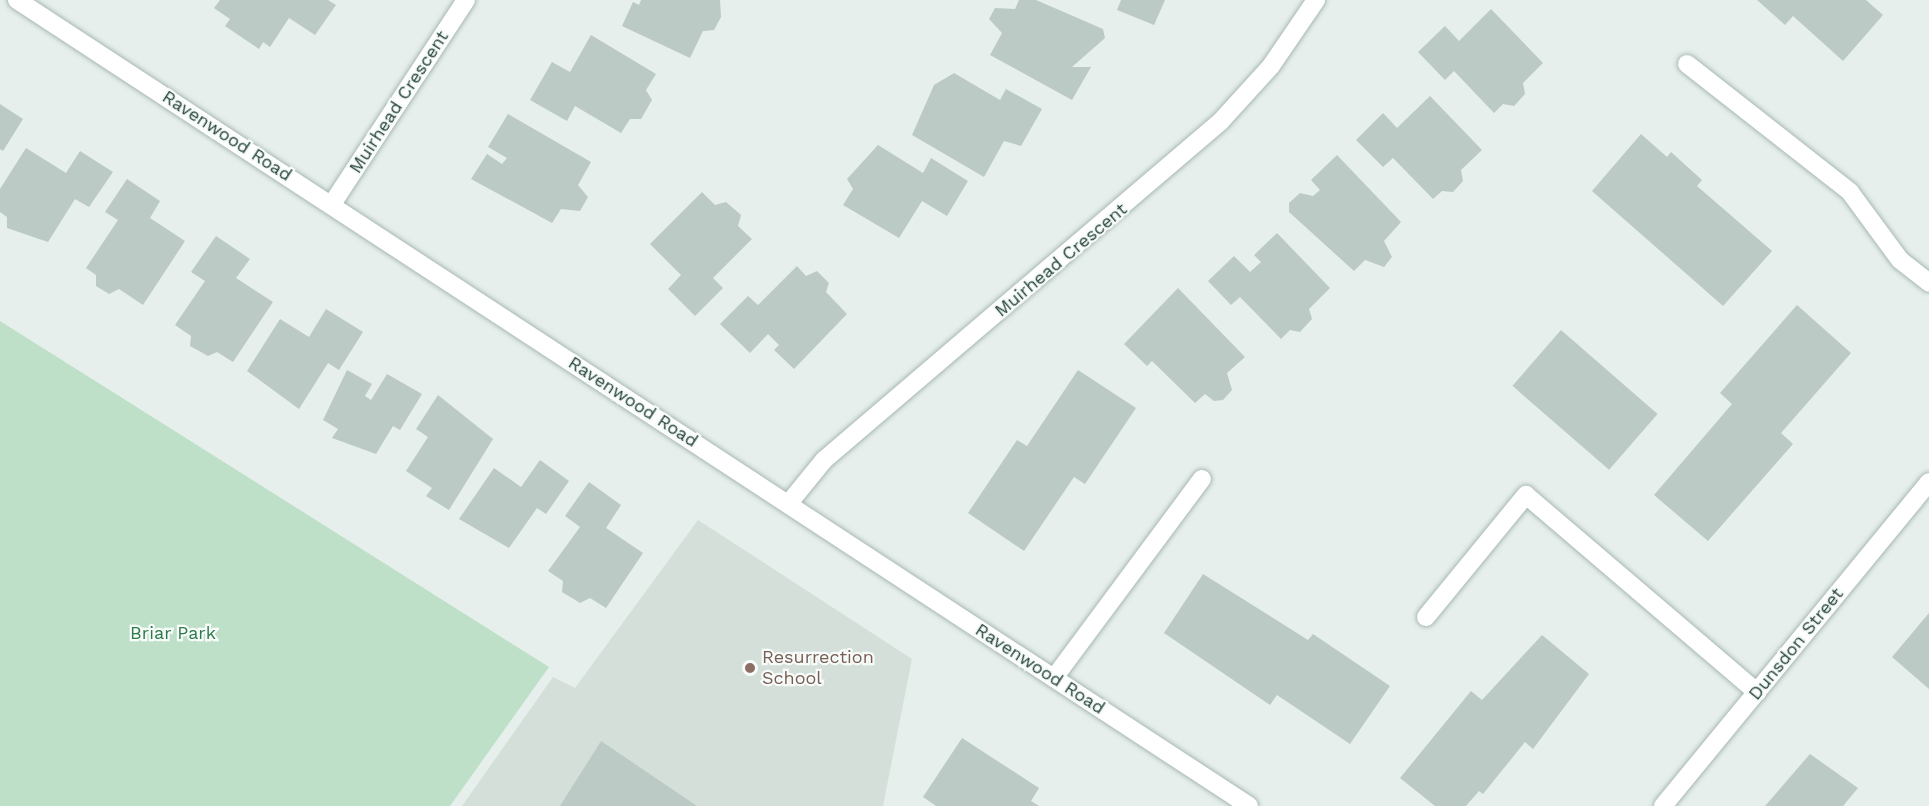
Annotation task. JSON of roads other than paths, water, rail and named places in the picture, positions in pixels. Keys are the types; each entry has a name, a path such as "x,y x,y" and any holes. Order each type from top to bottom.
{"street":[{"name":"Ravenwood Road","path":"17,0 789,503 1248,806"},
{"name":"Muirhead Crescent","path":"332,204 466,0"},
{"name":"Muirhead Crescent","path":"789,503 824,460 1221,121 1271,66 1316,0"},
{"path":"1687,64 1850,192 1900,260 1929,283"},
{"path":"1054,678 1202,479"},
{"name":"Dunsdon Street","path":"1663,806 1929,483"},
{"path":"1426,617 1526,495 1757,692"}],"place":[{"name":"Resurrection School","path":"750,668"}],"park label":[{"name":"Briar Park","path":"173,633"}]}
